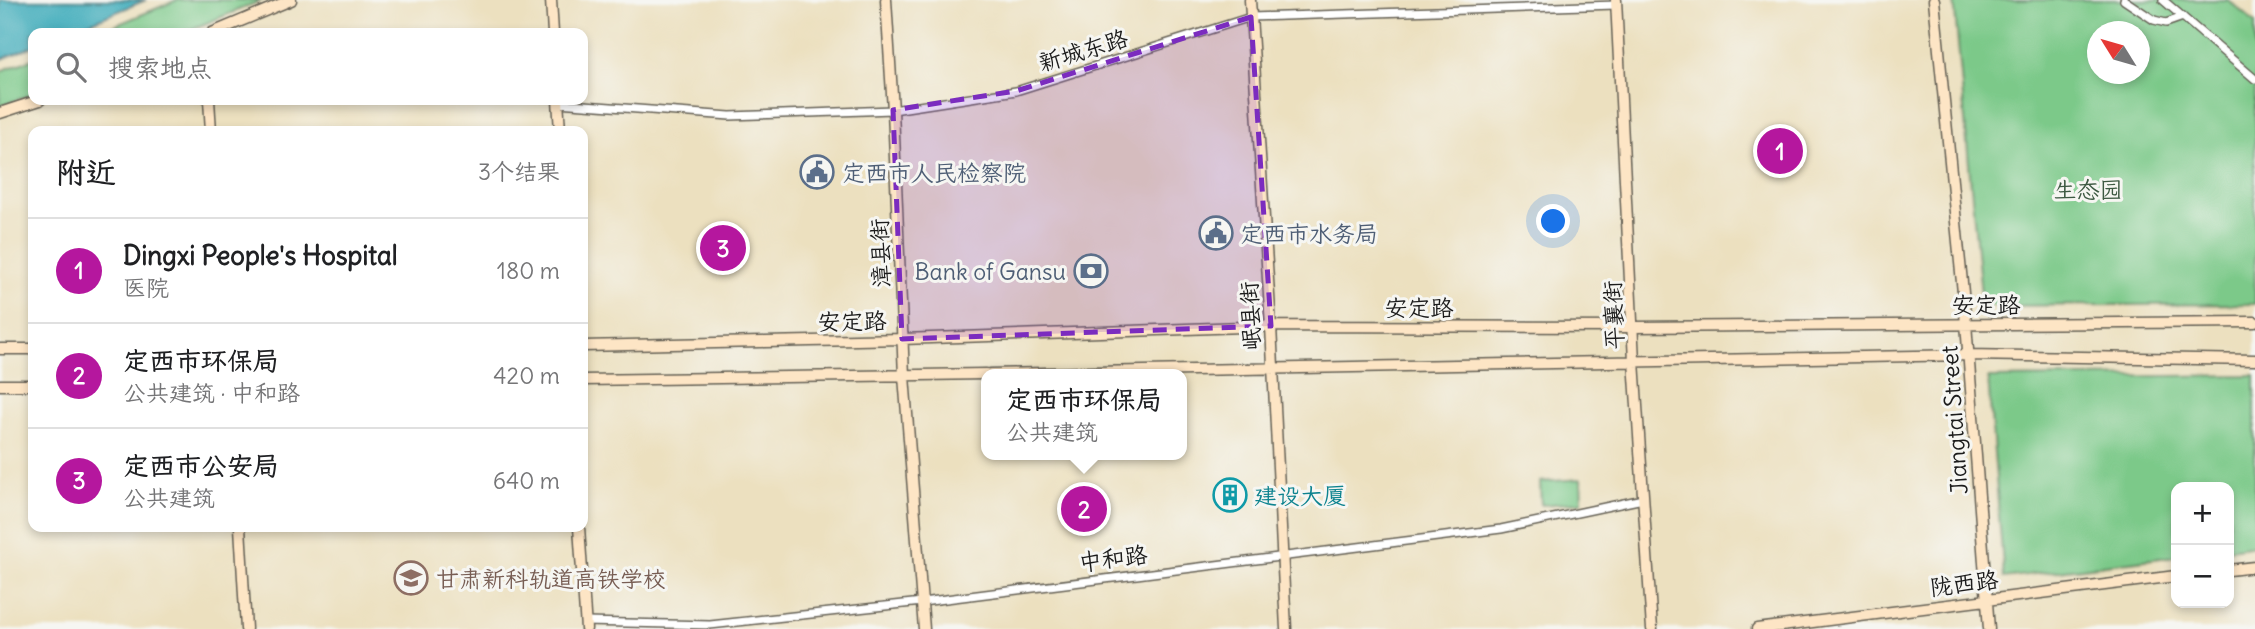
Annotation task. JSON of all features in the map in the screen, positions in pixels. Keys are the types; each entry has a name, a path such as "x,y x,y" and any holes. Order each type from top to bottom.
{"main road":[{"path":"224,28 291,0"},
{"path":"551,0 553,28"},
{"name":"漳县街","path":"886,0 904,376 924,629"},
{"name":"岷县街","path":"1250,0 1286,629"},
{"name":"Jiangtai Street","path":"1934,0 1966,323 1989,629"},
{"name":"平襄街","path":"1616,2 1633,361 1652,629"},
{"path":"0,113 28,104"},
{"path":"209,105 211,126"},
{"path":"558,105 559,126"},
{"name":"安定路","path":"588,346 902,339 1270,326 1633,327 2255,322"},
{"path":"0,349 28,349"},
{"path":"1187,371 1968,355 2255,360"},
{"path":"588,380 981,374"},
{"path":"0,386 28,385"},
{"path":"240,532 246,629"},
{"path":"579,532 586,625"},
{"path":"2234,569 2255,567"},
{"name":"陇西路","path":"1757,629 2171,577"}],"street":[{"path":"2124,0 2154,20 2166,23 2183,17"},
{"path":"2163,0 2255,79"},
{"name":"新城东路","path":"588,104 730,116 893,110 1016,91 1251,17 1616,2"},
{"name":"中和路","path":"586,625 710,625 922,602 1501,530 1643,499"}],"highlighted area":[{"path":"1251,17 1271,326 902,339 893,110 1016,91"}],"green space":[{"path":"177,0 263,0 194,28 109,28"},
{"name":"生态园","path":"1954,0 2228,0 2255,23 2255,304 1982,306"},
{"path":"28,61 28,96 0,106 0,71"},
{"path":"2255,375 2255,545 2234,548 2234,482 2171,482 2171,557 2004,578 1988,378"},
{"path":"1581,479 1582,502 1541,505 1540,482"}],"water":[{"path":"0,0 146,0 77,28 28,28 28,48 0,60"}],"place":[{"name":"Dingxi People's Hospital","path":"1780,151"},
{"name":"定西市人民检察院","path":"817,172"},
{"name":"定西市水务局","path":"1216,233"},
{"name":"定西市公安局","path":"723,248"},
{"name":"Bank of Gansu","path":"1091,271"},
{"name":"建设大厦","path":"1230,495"},
{"name":"定西市环保局","path":"1084,509"},
{"name":"甘肃新科轨道高铁学校","path":"411,578"}]}
